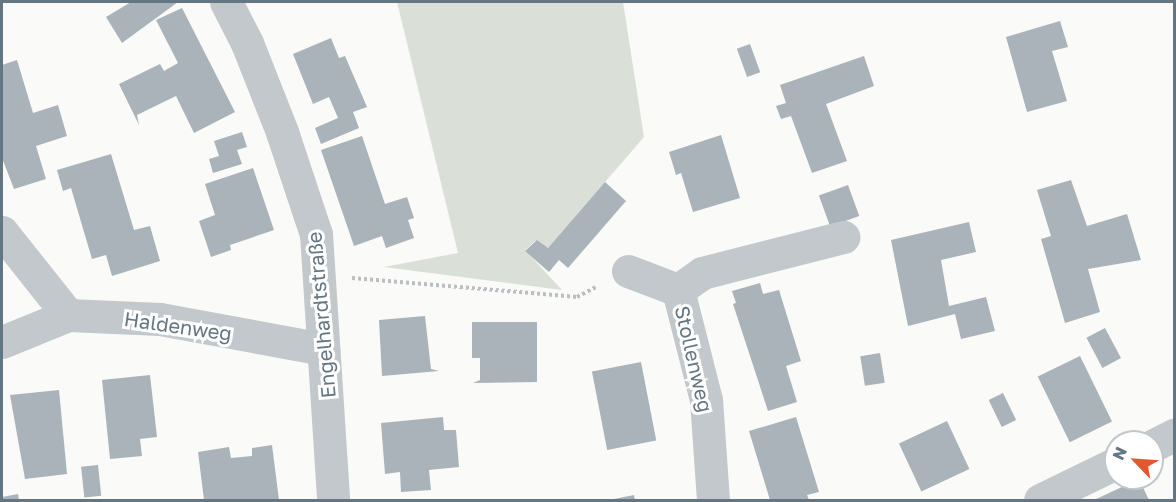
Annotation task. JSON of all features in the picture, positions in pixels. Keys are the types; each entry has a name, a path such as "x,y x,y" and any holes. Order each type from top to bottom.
{"street":[{"name":"Engelhardtstraße","path":"226,2 247,43 316,234 321,277 323,349 333,501"},
{"path":"2,232 68,315"},
{"name":"Stollenweg","path":"678,290 702,273 843,237"},
{"name":"Stollenweg","path":"628,271 678,290"},
{"name":"Stollenweg","path":"678,290 706,400 713,501"},
{"name":"Haldenweg","path":"2,342 68,315 160,319 323,349"},
{"path":"1040,501 1104,469"}],"path":[{"path":"321,277 577,297"}],"shaded area":[{"path":"397,2 623,2 644,137 548,248 535,241 525,250 562,290 384,267 458,253"}],"building":[{"path":"131,2 178,2 122,43 106,17"},
{"path":"182,8 235,112 194,133 176,96 137,115 139,125 119,84 160,64 164,71 178,63 156,20"},
{"path":"1060,21 1068,47 1052,51 1067,101 1027,112 1006,37"},
{"path":"331,38 339,58 345,56 367,107 353,112 359,128 321,144 315,128 338,118 329,97 313,104 293,54"},
{"path":"750,44 760,72 747,77 737,49"},
{"path":"864,56 874,86 826,104 847,161 812,173 791,116 781,119 776,106 786,103 780,85"},
{"path":"17,60 33,113 58,105 67,136 36,146 46,179 14,189 2,158 2,65"},
{"path":"242,132 247,147 237,150 242,164 213,173 209,159 219,156 214,141"},
{"path":"721,135 740,198 693,212 681,173 676,175 669,152"},
{"path":"362,136 385,204 407,197 414,218 408,220 414,238 386,248 382,236 354,246 321,150"},
{"path":"111,154 134,230 150,226 160,261 112,276 106,255 92,259 71,188 63,191 57,170"},
{"path":"253,168 274,230 230,245 231,250 211,257 199,221 215,215 205,184"},
{"path":"1071,180 1087,226 1127,214 1141,260 1088,269 1100,312 1065,323 1041,239 1051,236 1037,190"},
{"path":"605,182 626,201 568,268 559,260 549,272 525,251 537,240 548,248"},
{"path":"848,185 859,216 830,227 819,196"},
{"path":"969,222 976,252 941,260 949,306 986,297 995,331 961,339 955,314 908,326 891,240"},
{"path":"760,283 763,294 779,290 801,361 786,366 797,402 768,411 733,304 736,303 732,291"},
{"path":"425,316 431,369 439,371 382,376 379,320"},
{"path":"472,322 537,322 537,382 473,383 480,380 480,358 472,358"},
{"path":"1105,328 1121,358 1102,368 1086,338"},
{"path":"880,353 885,383 865,386 860,356"},
{"path":"1080,356 1112,422 1070,442 1038,377"},
{"path":"641,362 656,441 607,450 592,372"},
{"path":"150,375 157,437 140,439 142,456 110,459 102,380"},
{"path":"59,390 67,474 25,479 10,395"},
{"path":"1003,393 1016,420 1002,427 989,400"},
{"path":"443,417 444,430 456,430 459,467 429,470 431,490 401,492 400,472 385,474 381,423"},
{"path":"796,417 819,492 807,495 809,500 770,500 749,431"},
{"path":"947,421 969,469 921,491 899,443"},
{"path":"272,445 279,500 204,500 198,452 229,447 231,458 252,456 252,448"},
{"path":"98,465 101,496 84,498 81,467"},
{"path":"1115,490 1144,490 1149,500 1094,500"},
{"path":"18,494 19,500 2,500 2,497"},
{"path":"634,495 635,500 614,500 614,499"}]}
